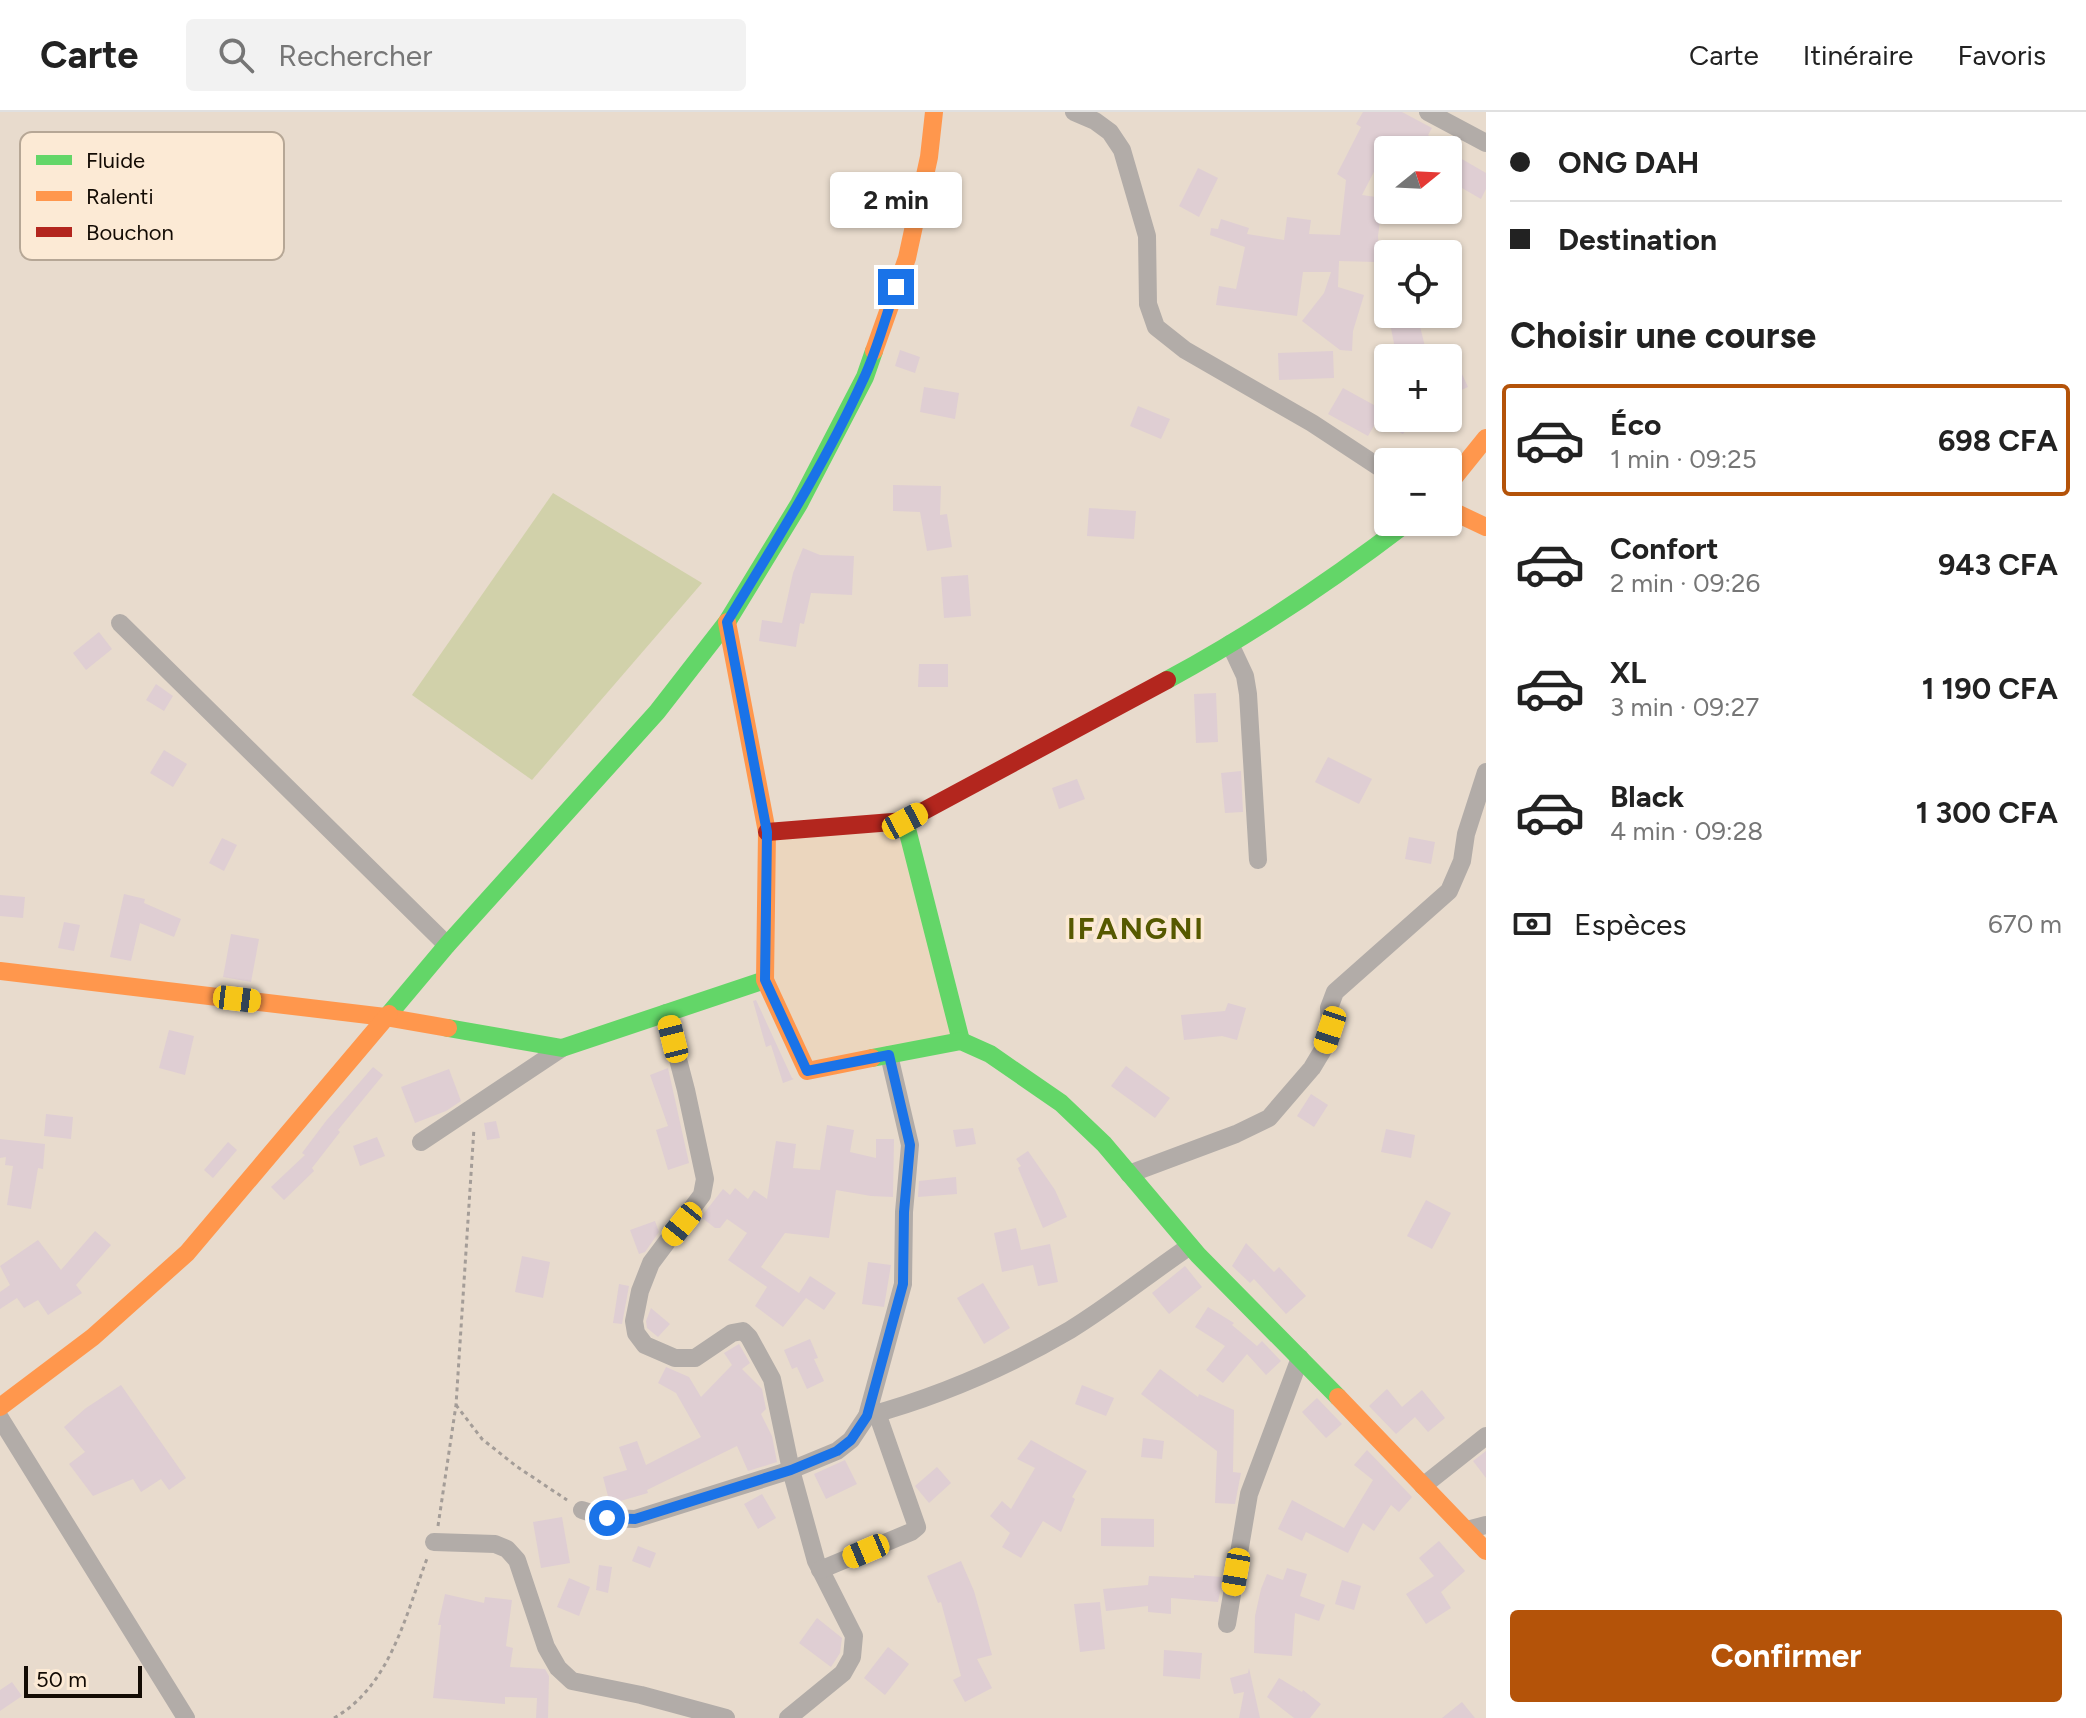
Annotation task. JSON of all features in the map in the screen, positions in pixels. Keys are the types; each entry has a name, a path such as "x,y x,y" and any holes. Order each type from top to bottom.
{"main road":[{"path":"0,1407 93,1337 187,1253 447,945 657,712 727,622 799,504 865,377 907,258 921,197 934,112"},
{"path":"1462,468 1486,438"},
{"path":"1462,516 1486,527"},
{"path":"767,832 905,821 1230,644 1351,566 1390,536"},
{"path":"727,622 767,832 765,980 807,1071 961,1041 990,1054 1061,1103 1104,1144 1190,1246 1486,1551"},
{"path":"905,821 961,1041"},
{"path":"0,971 385,1017 562,1048 765,980"}],"street":[{"path":"1074,112 1110,132 1122,150 1147,236 1148,304 1156,327 1185,350 1312,423 1374,464"},
{"path":"1428,112 1483,141 1486,119"},
{"path":"120,623 447,945"},
{"path":"1230,644 1245,676 1248,694 1258,860"},
{"path":"1129,1174 1236,1134 1269,1118 1312,1068 1324,1048 1330,1030 1329,1008 1335,992 1442,900 1455,882 1478,789 1486,772"},
{"path":"666,1013 705,1179 702,1195 651,1263 640,1291 634,1321 636,1333 645,1345 675,1358 695,1358 732,1333 743,1331 772,1379 791,1470 820,1570 854,1636 852,1657 843,1673 788,1718"},
{"path":"421,1142 562,1048"},
{"path":"582,1510 607,1518 635,1519 791,1470 837,1451 851,1440 872,1414 903,1284 904,1212 910,1145 889,1055"},
{"path":"872,1414 922,1399 986,1372 1070,1330 1190,1246"},
{"path":"1227,1624 1249,1494 1300,1358"},
{"path":"820,1570 917,1527 872,1414"},
{"path":"0,1418 186,1718"},
{"path":"1423,1486 1486,1436"},
{"path":"1467,1530 1486,1525"},
{"path":"434,1542 495,1544 507,1549 517,1560 546,1647 558,1668 572,1681 641,1695 726,1718"}],"path":[{"path":"334,1718 370,1690 386,1664 434,1542 456,1405 475,1108"},
{"path":"456,1405 482,1439 582,1510"}],"shaded area":[{"path":"900,828 953,1036 812,1064 770,977 771,838"}],"green space":[{"path":"553,493 702,583 532,780 412,695"}],"building":[{"path":"1363,112 1402,112 1432,128 1430,136 1374,136 1374,172 1362,195 1374,197 1374,224 1380,224 1378,240 1374,240 1374,262 1339,261 1338,287 1364,295 1353,331 1352,351 1340,350 1302,321 1324,293 1331,272 1303,272 1297,316 1216,305 1219,286 1236,289 1245,247 1210,235 1211,228 1218,229 1221,219 1249,228 1247,234 1284,240 1287,217 1311,220 1309,234 1340,235 1346,180 1337,174 1361,127 1356,124"},
{"path":"1462,159 1486,173 1486,189 1481,199 1462,188"},
{"path":"1198,168 1218,178 1199,217 1179,206"},
{"path":"1391,328 1420,328 1424,344 1394,344"},
{"path":"900,350 920,357 915,373 895,366"},
{"path":"1333,351 1334,378 1279,380 1278,353"},
{"path":"1462,374 1468,387 1462,390"},
{"path":"924,387 959,393 955,419 920,412"},
{"path":"1343,388 1374,405 1374,426 1368,436 1328,414"},
{"path":"1138,406 1170,419 1161,439 1130,426"},
{"path":"893,485 941,486 940,515 947,514 952,547 927,551 920,512 893,511"},
{"path":"1089,508 1136,511 1134,539 1087,536"},
{"path":"803,548 820,555 854,556 852,595 811,593 804,624 800,623 796,647 759,641 762,620 782,623 793,573"},
{"path":"968,575 971,616 944,618 941,577"},
{"path":"99,632 112,649 86,670 73,653"},
{"path":"919,664 948,664 948,687 918,687"},
{"path":"156,684 173,696 164,711 146,700"},
{"path":"1216,693 1218,742 1196,743 1194,694"},
{"path":"164,750 187,764 173,787 150,773"},
{"path":"1328,757 1372,779 1359,804 1315,782"},
{"path":"1241,771 1243,812 1225,813 1221,773"},
{"path":"1077,779 1085,799 1059,809 1052,788"},
{"path":"1409,837 1435,842 1431,864 1405,859"},
{"path":"222,838 237,845 224,871 209,863"},
{"path":"124,894 145,899 144,903 181,919 174,937 140,923 131,961 110,957"},
{"path":"0,895 25,897 23,918 0,916"},
{"path":"64,922 80,925 74,951 58,948"},
{"path":"231,934 259,939 251,982 223,977"},
{"path":"756,1000 794,1079 783,1083 771,1045 766,1047 753,1001"},
{"path":"1228,1003 1246,1008 1237,1040 1222,1036 1184,1040 1181,1015 1225,1011"},
{"path":"169,1030 194,1036 185,1075 159,1068"},
{"path":"1126,1066 1170,1098 1155,1118 1111,1086"},
{"path":"373,1067 383,1075 338,1130 340,1132 312,1168 314,1171 284,1200 271,1187 305,1155 302,1153 326,1121"},
{"path":"668,1068 689,1163 668,1170 656,1130 668,1126 650,1075"},
{"path":"449,1069 461,1101 446,1111 415,1123 401,1087"},
{"path":"1311,1094 1328,1105 1314,1127 1297,1116"},
{"path":"46,1114 73,1117 71,1139 44,1136"},
{"path":"496,1121 500,1138 487,1140 484,1123"},
{"path":"827,1125 854,1130 850,1152 876,1158 876,1139 894,1139 893,1197 836,1190 829,1238 785,1233 761,1267 799,1293 810,1276 836,1293 824,1310 806,1298 783,1327 755,1306 767,1287 728,1260 747,1233 727,1219 720,1228 715,1228 701,1217 723,1189 730,1195 735,1188 748,1199 754,1190 767,1199 776,1141 796,1144 793,1168 820,1170"},
{"path":"973,1128 976,1144 956,1147 953,1130"},
{"path":"1386,1129 1415,1135 1411,1158 1381,1152"},
{"path":"377,1137 385,1156 360,1166 353,1146"},
{"path":"0,1139 45,1144 43,1169 38,1168 31,1209 7,1205 13,1166 5,1165 6,1157 0,1158"},
{"path":"228,1142 237,1150 213,1178 204,1170"},
{"path":"1028,1151 1055,1190 1067,1217 1043,1228 1016,1159"},
{"path":"956,1177 957,1194 918,1197 919,1181"},
{"path":"1426,1200 1451,1213 1432,1249 1407,1236"},
{"path":"655,1221 659,1232 645,1252 639,1254 630,1230"},
{"path":"1016,1228 1021,1250 1050,1244 1058,1282 1038,1286 1033,1265 1002,1272 994,1233"},
{"path":"95,1231 111,1245 76,1285 82,1293 48,1315 38,1300 24,1308 17,1298 0,1309 0,1292 10,1285 0,1266 38,1240 61,1270"},
{"path":"1246,1243 1274,1272 1279,1267 1306,1296 1286,1314 1254,1279 1250,1283 1232,1266"},
{"path":"522,1256 550,1262 543,1298 515,1292"},
{"path":"868,1262 891,1265 884,1307 862,1304"},
{"path":"1185,1266 1202,1287 1169,1314 1152,1293"},
{"path":"983,1283 1010,1328 984,1344 957,1298"},
{"path":"619,1284 629,1286 622,1324 613,1323"},
{"path":"1208,1307 1234,1323 1232,1325 1257,1346 1262,1341 1281,1361 1266,1375 1247,1354 1223,1383 1206,1370 1225,1346 1195,1327"},
{"path":"651,1308 670,1324 658,1337 647,1328"},
{"path":"810,1339 818,1358 814,1359 824,1381 807,1389 797,1367 792,1369 784,1350"},
{"path":"739,1344 750,1363 742,1369 762,1389 766,1409 761,1414 772,1436 777,1462 748,1471 737,1446 647,1490 648,1493 610,1504 603,1477 627,1470 619,1447 637,1441 646,1465 701,1437 676,1393 658,1383 666,1367 689,1377 701,1397 732,1365 724,1353"},
{"path":"1160,1369 1198,1397 1199,1394 1234,1410 1233,1472 1241,1473 1235,1504 1215,1503 1217,1451 1141,1394"},
{"path":"121,1385 186,1478 169,1490 161,1479 141,1492 133,1479 93,1496 69,1464 85,1452 64,1427"},
{"path":"1082,1385 1114,1398 1106,1416 1075,1404"},
{"path":"1387,1389 1402,1407 1422,1390 1445,1418 1428,1432 1415,1417 1396,1434 1369,1406"},
{"path":"1317,1398 1342,1424 1326,1438 1302,1412"},
{"path":"1143,1438 1164,1441 1162,1459 1141,1457"},
{"path":"1031,1440 1087,1471 1072,1497 1075,1499 1061,1532 1043,1521 1021,1558 1002,1547 1010,1533 990,1516 1002,1501 1011,1509 1035,1468 1017,1459"},
{"path":"1367,1450 1412,1497 1399,1512 1391,1505 1374,1531 1363,1523 1348,1553 1306,1532 1302,1541 1278,1529 1292,1500 1344,1528 1373,1480 1354,1465"},
{"path":"1486,1451 1486,1478 1473,1461"},
{"path":"845,1460 857,1484 826,1499 814,1474"},
{"path":"937,1467 951,1483 929,1503 915,1486"},
{"path":"762,1494 776,1518 758,1529 744,1504"},
{"path":"562,1517 570,1563 541,1568 533,1522"},
{"path":"1101,1518 1154,1519 1154,1547 1101,1546"},
{"path":"1439,1541 1465,1571 1441,1592 1451,1608 1426,1624 1406,1594 1434,1576 1419,1558"},
{"path":"638,1546 656,1553 650,1568 632,1561"},
{"path":"961,1561 974,1591 992,1655 977,1659 992,1688 965,1702 953,1680 961,1676 941,1602 938,1603 927,1576"},
{"path":"599,1565 612,1567 608,1593 596,1590"},
{"path":"1287,1568 1307,1574 1300,1596 1325,1605 1319,1621 1295,1613 1292,1656 1254,1653 1255,1616 1261,1589 1267,1574 1283,1580"},
{"path":"1194,1575 1223,1577 1218,1602 1171,1598 1171,1614 1148,1612 1148,1606 1106,1611 1103,1589 1148,1585 1149,1576 1194,1578"},
{"path":"569,1578 590,1587 579,1616 557,1607"},
{"path":"1342,1580 1361,1586 1354,1610 1335,1604"},
{"path":"445,1594 484,1603 485,1597 512,1600 506,1646 513,1648 510,1667 545,1669 549,1676 548,1718 536,1718 537,1698 505,1697 505,1704 433,1698 441,1625 438,1625"},
{"path":"1100,1602 1105,1649 1080,1652 1074,1604"},
{"path":"817,1618 842,1638 840,1653 831,1667 799,1643"},
{"path":"888,1647 909,1664 885,1695 864,1678"},
{"path":"1164,1650 1202,1653 1200,1679 1163,1676"},
{"path":"1249,1668 1260,1718 1239,1718 1244,1692 1234,1694 1230,1678 1248,1673"},
{"path":"1279,1678 1303,1690 1321,1704 1310,1718 1294,1718 1267,1697"},
{"path":"12,1682 22,1696 0,1711 0,1690"},
{"path":"1462,1702 1475,1718 1442,1718"}],"traffic: fast":[{"path":"389,1014 447,945 657,712 727,622 799,504 865,377 874,351"},
{"path":"1167,680 1290,606 1389,536"},
{"path":"905,821 961,1041"},
{"path":"448,1028 562,1048 765,980"},
{"path":"872,1058 961,1041 990,1054 1061,1103 1104,1144 1198,1255 1338,1397"}],"traffic: slow":[{"path":"874,351 907,258 929,157 934,112"},
{"path":"1462,468 1486,438"},
{"path":"1462,516 1486,527"},
{"path":"727,622 767,832 765,980 807,1071 872,1058"},
{"path":"0,971 385,1017 448,1028"},
{"path":"0,1407 93,1337 187,1253 389,1014"},
{"path":"1338,1397 1486,1551"}],"traffic: jam":[{"path":"767,832 905,821 1167,680"}],"district":[{"name":"IFANGNI","path":"1136,928"}],"route":[{"path":"607,1518 635,1519 791,1470 837,1451 851,1440 867,1416 903,1284 904,1212 910,1145 889,1055 807,1071 765,980 767,832 727,622 799,504 839,429 865,377 896,287"}]}
